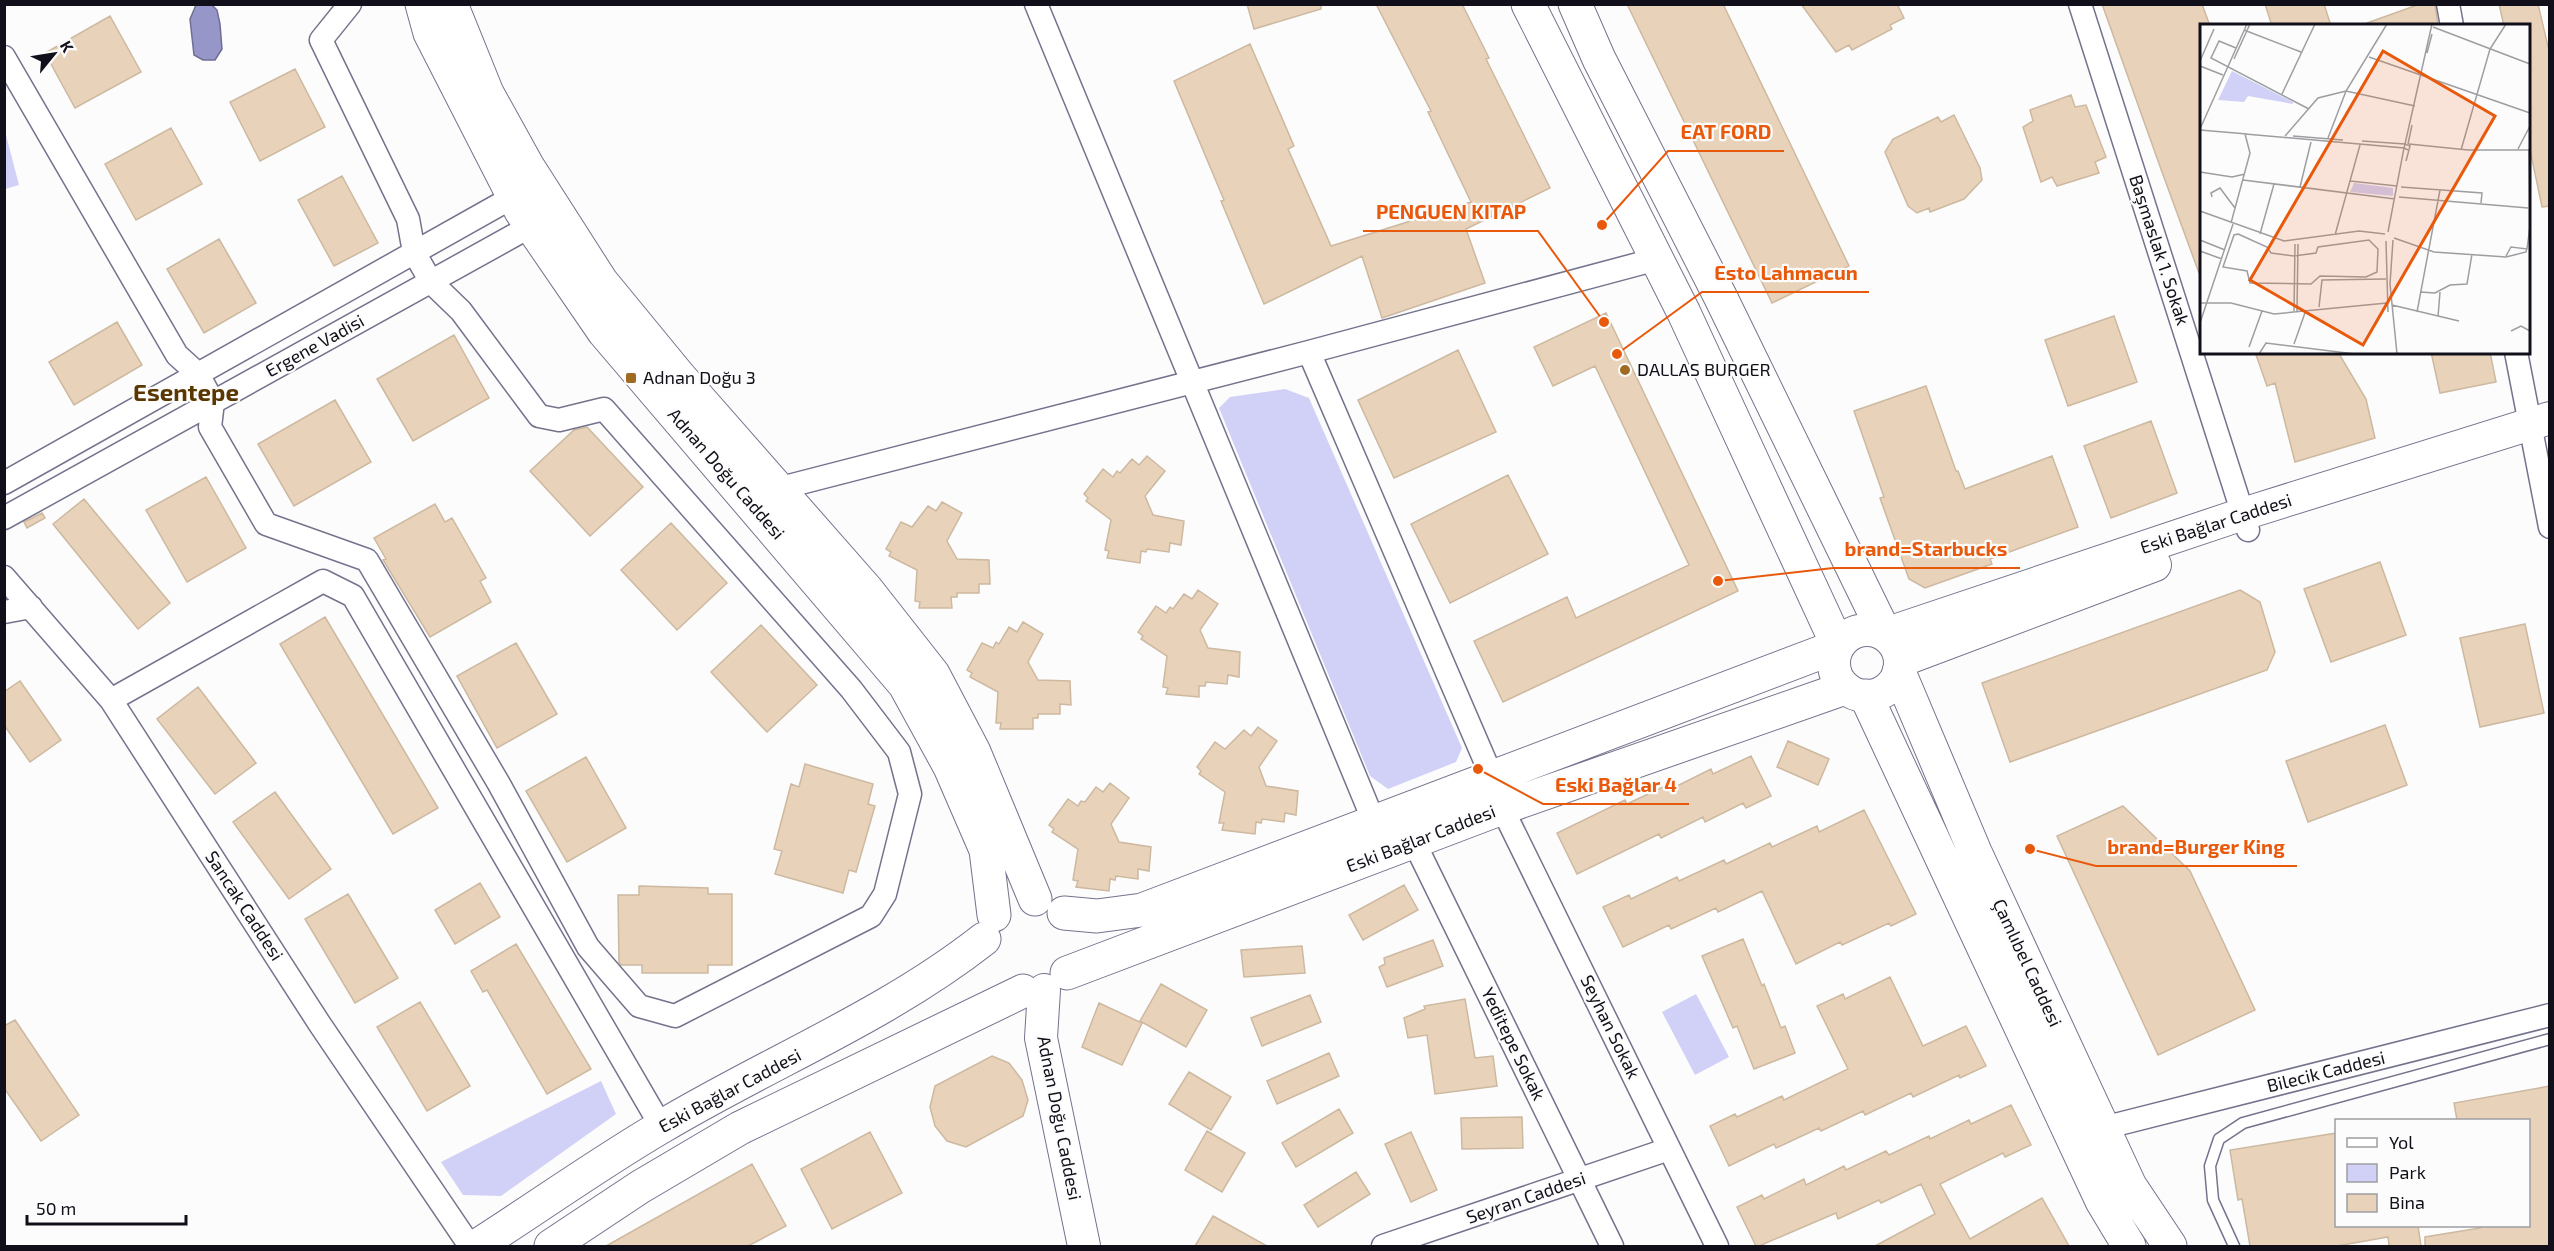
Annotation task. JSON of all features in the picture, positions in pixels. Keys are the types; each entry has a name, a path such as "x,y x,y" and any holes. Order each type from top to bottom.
{"main road":[{"name":"Adnan Doğu Caddesi","path":"422,4 430,33 513,196 604,332 905,685 950,767 986,850 989,927"},
{"name":"Adnan Doğu Caddesi","path":"452,4 487,93 528,167 601,281 777,489 867,590 933,674 1049,906"},
{"path":"1528,4 1657,259 1838,646"},
{"name":"Çamlıbel Caddesi","path":"1575,4 1599,59 1720,296 1895,656 1976,852 2130,1186 2170,1246"},
{"name":"Eski Bağlar Caddesi","path":"1049,906 1097,916 1142,910 1838,646"},
{"path":"1856,692 2102,1201 2129,1246"},
{"name":"Eski Bağlar Caddesi","path":"551,1246 640,1188 740,1128 1045,984 1503,808 1856,692"},
{"path":"1020,900 1049,906 1072,926 1077,942 1075,958 1045,984 1001,981 987,962 989,927 1006,905 1020,900"},
{"name":"Eski Bağlar Caddesi","path":"477,1246 661,1126 848,1026 947,968 989,927"}],"street":[{"path":"177,355 174,387 190,415 210,427 266,524 367,560 499,784 588,947 639,1006 675,1016 872,916 885,894 910,794 899,752 851,689 604,410 559,420 539,416 461,311 431,282 414,252 408,219 321,40 351,4"},
{"path":"1036,4 1374,822"},
{"name":"Başmaslak 1. Sokak","path":"2080,4 2246,522"},
{"path":"2448,4 2452,24"},
{"path":"4,57 177,355 198,374 213,402 210,427"},
{"name":"Ergene Vadisi","path":"4,483 513,196"},
{"path":"408,219 437,240 454,269 461,311"},
{"name":"Ergene Vadisi","path":"4,518 531,226"},
{"path":"777,489 1309,352 1657,259"},
{"path":"1309,352 1492,777"},
{"path":"2517,354 2540,430 2550,527"},
{"name":"Eski Bağlar Caddesi","path":"1895,656 2246,522 2540,430"},
{"name":"Sancak Caddesi","path":"4,577 111,700 319,1023 470,1246"},
{"path":"111,700 323,580 353,596 661,1126"},
{"path":"4,612 31,607"},
{"path":"1864,629 1895,656 1887,689 1856,692 1834,668 1838,646 1845,638 1864,629"},
{"name":"Seyhan Sokak","path":"1503,808 1717,1246"},
{"name":"Yeditepe Sokak","path":"1414,842 1612,1246"},
{"name":"Adnan Doğu Caddesi","path":"1045,984 1041,1038 1084,1246"},
{"name":"Bilecik Caddesi","path":"2103,1128 2550,1015"},
{"name":"Seyran Caddesi","path":"1383,1246 1669,1149"}],"lane":[{"path":"2234,1246 2213,1200 2210,1166 2219,1139 2243,1123 2550,1039"}],"green space":[{"path":"5,131 19,185 5,189 4,188"},
{"path":"1285,389 1309,398 1462,748 1456,762 1388,789 1370,776 1219,408 1230,397"},
{"path":"1696,994 1729,1057 1695,1075 1662,1012"},
{"path":"601,1081 616,1114 501,1196 463,1195 441,1162"}],"shaded area":[{"path":"196,5 212,5 217,10 222,49 215,60 203,60 194,55 190,19"}],"building":[{"path":"1247,4 1321,4 1321,9 1254,29"},
{"path":"1376,4 1462,4 1489,58 1486,59 1550,188 1466,229 1485,283 1382,318 1362,256 1264,304 1221,201 1224,200 1174,81 1250,44 1294,146 1288,149 1331,246 1471,202 1428,112 1431,111"},
{"path":"1627,4 1723,4 1849,266 1772,303"},
{"path":"1801,4 1897,4 1904,18 1890,25 1892,29 1852,50 1849,45 1836,52"},
{"path":"2102,4 2202,4 2209,24 2200,24 2200,273"},
{"path":"2265,4 2324,4 2330,24 2271,24"},
{"path":"2420,4 2435,4 2438,24 2367,24"},
{"path":"2499,4 2538,4 2550,55 2550,206 2542,207 2530,150 2530,24 2504,24"},
{"path":"110,16 141,72 75,108 45,53"},
{"path":"295,69 325,127 260,161 230,102"},
{"path":"2071,95 2075,107 2086,105 2106,157 2095,162 2099,173 2057,186 2052,177 2041,182 2023,127 2033,121 2030,110"},
{"path":"1954,115 1980,168 1982,180 1964,199 1930,212 1929,208 1917,213 1908,206 1885,152 1893,139 1938,117 1941,122"},
{"path":"171,128 202,184 136,220 105,164"},
{"path":"342,176 378,243 334,266 298,200"},
{"path":"219,239 256,303 204,333 167,269"},
{"path":"1606,313 1738,591 1503,702 1474,641 1567,597 1576,618 1689,565 1595,366 1553,386 1534,347"},
{"path":"2114,316 2137,382 2068,406 2045,340"},
{"path":"117,322 142,365 74,405 49,362"},
{"path":"454,335 489,398 413,441 377,379"},
{"path":"1458,350 1496,432 1394,478 1358,400"},
{"path":"2256,354 2339,354 2366,399 2375,438 2295,462 2275,383 2267,386"},
{"path":"2431,354 2490,354 2496,382 2440,393"},
{"path":"1926,386 1956,471 1965,489 2052,456 2078,527 1990,559 1992,564 1925,588 1909,579 1880,498 1884,497 1854,411"},
{"path":"335,400 371,462 294,506 258,444"},
{"path":"2151,421 2177,493 2111,518 2084,446"},
{"path":"587,427 643,487 590,536 530,471 574,430"},
{"path":"1147,456 1165,471 1145,496 1153,515 1184,521 1181,545 1170,543 1169,552 1147,549 1146,552 1141,551 1140,563 1107,558 1109,551 1105,550 1111,520 1086,501 1088,498 1084,494 1103,469 1113,477 1117,471 1120,473 1132,459 1139,465"},
{"path":"1508,475 1548,554 1450,603 1411,524"},
{"path":"206,477 246,548 187,582 146,510"},
{"path":"84,499 170,603 138,629 53,524"},
{"path":"942,502 962,513 947,541 957,559 989,560 990,584 979,584 979,593 957,593 957,597 951,597 952,608 919,608 920,602 915,601 917,570 889,556 891,552 886,549 901,522 912,527 928,506 936,511"},
{"path":"435,504 445,522 452,518 464,539 486,578 480,581 491,602 430,637 383,560 386,559 374,538"},
{"path":"42,513 45,518 27,528 24,522"},
{"path":"671,523 727,583 677,630 621,570"},
{"path":"2380,562 2406,635 2331,662 2304,589"},
{"path":"1198,590 1218,604 1200,630 1208,648 1240,652 1239,677 1228,675 1227,684 1206,682 1205,686 1199,686 1199,697 1166,694 1168,688 1163,687 1167,656 1141,639 1143,636 1138,632 1156,606 1166,613 1170,607 1173,609 1184,594 1192,599"},
{"path":"2240,590 2260,602 2275,652 2267,670 2010,762 1982,683"},
{"path":"325,617 438,808 393,834 280,644"},
{"path":"1023,622 1043,634 1028,662 1038,680 1070,681 1071,705 1060,704 1060,714 1038,714 1038,718 1033,718 1033,729 1000,729 1001,723 996,723 998,692 970,677 972,673 967,670 982,643 993,648 996,642 999,644 1009,627 1017,632"},
{"path":"2525,624 2544,713 2480,727 2460,638"},
{"path":"761,625 817,685 767,732 711,672"},
{"path":"516,643 557,714 497,748 457,676"},
{"path":"20,681 61,740 30,762 4,725 4,692"},
{"path":"198,687 256,763 215,794 157,719"},
{"path":"2385,725 2407,785 2308,822 2286,761"},
{"path":"1258,727 1277,741 1259,767 1266,786 1298,791 1296,815 1285,813 1284,822 1262,819 1261,823 1256,822 1255,834 1222,830 1224,823 1219,823 1225,792 1199,774 1201,771 1197,767 1215,742 1225,749 1244,730 1251,736"},
{"path":"1788,741 1829,759 1818,785 1777,767"},
{"path":"1751,756 1771,796 1746,808 1743,803 1705,822 1703,817 1661,838 1659,834 1577,874 1557,833 1625,800 1627,804 1667,785 1669,790 1711,769 1713,774"},
{"path":"586,757 626,828 567,862 526,791"},
{"path":"805,764 873,784 868,804 875,806 856,872 849,870 843,893 775,874 782,851 774,849 791,784 799,787"},
{"path":"1110,783 1129,798 1111,824 1119,842 1151,847 1149,871 1138,869 1138,879 1116,876 1115,880 1110,879 1109,891 1076,887 1078,881 1073,880 1078,849 1052,832 1054,829 1049,825 1068,799 1078,806 1081,801 1085,802 1096,787 1103,792"},
{"path":"275,792 331,869 289,899 233,822"},
{"path":"2123,806 2190,871 2255,1010 2158,1055 2057,836"},
{"path":"1864,810 1916,914 1891,926 1889,923 1842,945 1840,942 1796,964 1762,891 1718,912 1716,908 1671,929 1669,925 1623,947 1603,907 1629,895 1631,899 1677,877 1679,881 1724,860 1726,864 1770,843 1772,847 1817,826 1819,832"},
{"path":"480,883 500,917 455,944 435,910"},
{"path":"1404,885 1418,910 1363,940 1349,915"},
{"path":"639,886 708,888 708,894 732,894 732,965 708,965 708,973 642,973 642,965 621,965 619,962 618,895 639,895"},
{"path":"348,894 398,978 355,1003 305,919"},
{"path":"1743,939 1781,1028 1785,1026 1795,1053 1754,1069 1737,1026 1733,1028 1702,956"},
{"path":"1433,940 1443,966 1387,987 1379,967 1385,964 1384,958"},
{"path":"516,944 591,1069 547,1094 487,990 483,992 471,971"},
{"path":"1302,946 1305,973 1244,977 1241,950"},
{"path":"1890,977 1923,1046 1966,1026 1986,1066 1960,1078 1959,1075 1913,1097 1911,1093 1865,1115 1863,1111 1821,1131 1819,1128 1776,1148 1774,1144 1729,1166 1710,1126 1735,1114 1737,1117 1782,1096 1784,1100 1848,1069 1817,1006 1843,994 1845,999"},
{"path":"1161,984 1207,1010 1186,1047 1140,1021"},
{"path":"1310,995 1321,1022 1262,1046 1251,1018"},
{"path":"1465,999 1475,1058 1493,1056 1497,1086 1435,1094 1427,1035 1408,1038 1404,1018 1425,1009 1424,1006"},
{"path":"420,1002 470,1086 427,1111 377,1027"},
{"path":"1099,1003 1142,1023 1122,1065 1082,1047"},
{"path":"15,1020 79,1115 41,1141 4,1088 4,1026"},
{"path":"1329,1053 1339,1076 1277,1104 1267,1081"},
{"path":"992,1056 1009,1063 1022,1080 1028,1100 1023,1116 966,1147 947,1141 935,1126 930,1107 935,1086"},
{"path":"1189,1072 1231,1097 1211,1130 1169,1104"},
{"path":"2550,1086 2550,1246 2425,1246 2425,1237 2480,1227 2530,1227 2530,1119 2457,1119 2454,1103"},
{"path":"2011,1105 2031,1145 2005,1157 2003,1153 1940,1184 1970,1239 2042,1198 2069,1246 1875,1246 1935,1214 1921,1184 1881,1203 1879,1200 1838,1219 1836,1213 1759,1246 1756,1246 1737,1207 1762,1195 1764,1199 1804,1179 1806,1185 1844,1166 1846,1170 1886,1151 1889,1155 1969,1120 1971,1124"},
{"path":"1339,1109 1353,1133 1296,1167 1282,1143"},
{"path":"1522,1117 1523,1148 1462,1149 1461,1118"},
{"path":"1207,1131 1245,1153 1222,1192 1185,1170"},
{"path":"870,1132 902,1193 832,1229 801,1169"},
{"path":"1411,1132 1437,1190 1411,1202 1385,1144"},
{"path":"2335,1133 2335,1227 2418,1227 2421,1246 2389,1246 2388,1237 2337,1246 2250,1246 2242,1199 2238,1200 2230,1150"},
{"path":"752,1164 786,1226 748,1246 606,1246"},
{"path":"1356,1172 1370,1194 1318,1227 1304,1205"},
{"path":"1213,1216 1267,1246 1195,1246"}],"place":[{"name":"EAT FORD","path":"1602,225"},
{"name":"PENGUEN KITAP","path":"1604,322"},
{"name":"Esto Lahmacun","path":"1617,354"},
{"name":"DALLAS BURGER","path":"1625,370"},
{"name":"Adnan Doğu 3","path":"631,378"},
{"name":"brand=Starbucks","path":"1718,581"},
{"name":"Eski Bağlar 4","path":"1478,769"},
{"name":"brand=Burger King","path":"2030,849"}],"district":[{"name":"Esentepe","path":"186,393"}]}
